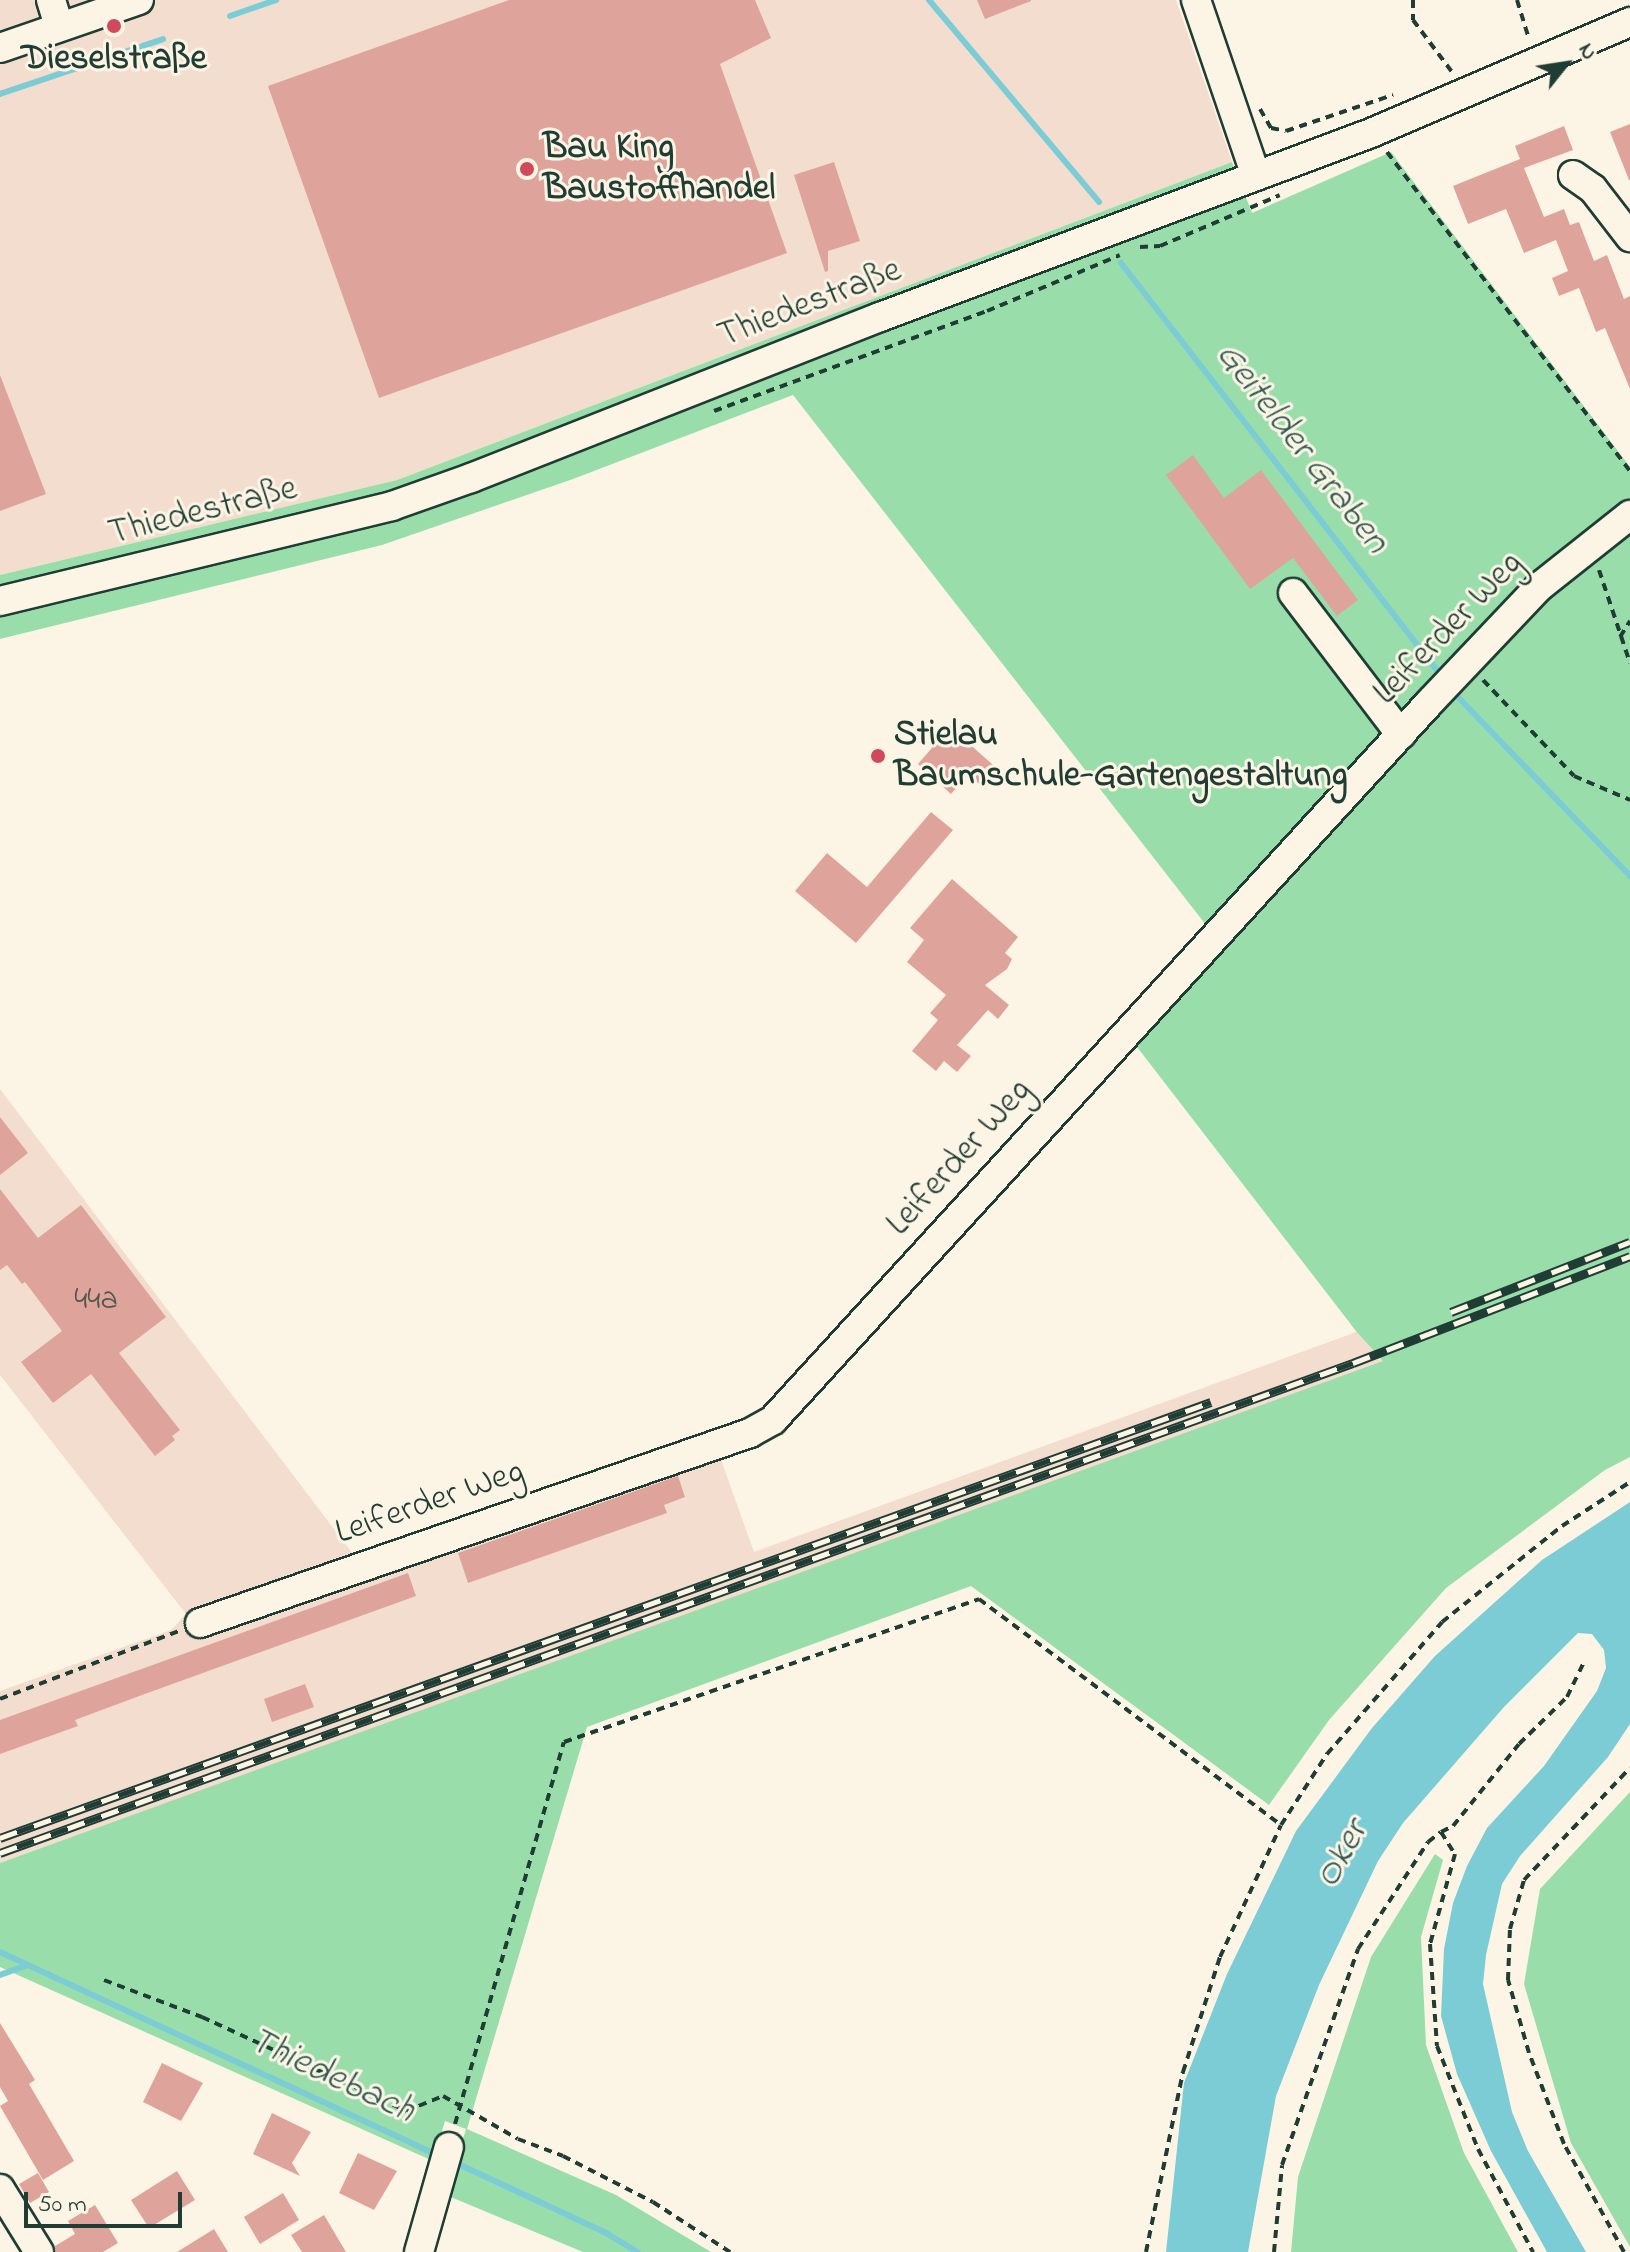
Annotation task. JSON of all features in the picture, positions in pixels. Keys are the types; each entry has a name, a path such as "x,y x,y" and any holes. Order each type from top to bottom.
{"street":[{"path":"0,48 55,13 139,0"},
{"path":"1196,0 1256,176"},
{"name":"Thiedestraße","path":"0,601 392,506 880,317 1383,128 1630,22"},
{"path":"1573,175 1593,189 1630,237"},
{"name":"Leiferder Weg","path":"200,1623 750,1433 773,1420 1467,663 1539,587 1592,542 1630,515"},
{"path":"1293,593 1401,735"},
{"path":"419,2252 449,2147"},
{"path":"0,2189 39,2252"}],"path":[{"path":"1413,0 1413,20 1452,72"},
{"path":"1517,0 1530,40"},
{"path":"1260,108 1271,128 1298,129"},
{"path":"1386,150 1630,471"},
{"path":"1592,542 1630,663"},
{"path":"1620,637 1630,621"},
{"path":"1467,663 1574,776 1630,800"},
{"path":"1146,2252 1183,2072 1220,1957 1281,1825 1327,1754 1442,1622 1562,1526 1630,1482"},
{"path":"449,2147 564,1742 979,1599 1281,1825"},
{"path":"0,1699 200,1623"},
{"path":"1274,2252 1282,2165 1358,1949 1428,1842 1453,1826 1519,1744 1567,1697 1585,1660"},
{"path":"1624,2252 1564,2144 1529,2053 1508,1980 1510,1929 1524,1880 1630,1768"},
{"path":"1441,1832 1455,1854 1430,1944 1437,2046 1478,2149 1533,2252"},
{"path":"104,1980 202,2017 406,2111 443,2096 518,2139 563,2156 653,2202 730,2252"}],"shaded area":[{"path":"0,0 1176,0 1232,162 397,480 0,575"},
{"path":"0,1089 353,1554 710,1429 754,1552 1561,1257 1630,1269 1285,1398 0,1863 0,1691 171,1630 186,1614 0,1375"}],"green space":[{"path":"1391,152 1630,467 1630,1457 1605,1470 1446,1588 1329,1720 1269,1805 971,1586 587,1727 467,2129 616,2195 711,2252 583,2252 446,2195 466,2129 445,2121 433,2161 0,1967 0,1863 1383,1361 1356,1331 1117,1021 1206,925 793,395 573,479 382,545 0,639 0,575 397,480 1232,162 1252,213"},
{"path":"1630,1792 1630,2247 1571,2143 1524,1984 1540,1889"},
{"path":"1435,1854 1443,1860 1421,1937 1426,2045 1464,2153 1518,2252 1291,2252 1298,2177 1371,1957"}],"water":[{"name":"Oker","path":"1630,1502 1630,1724 1608,1757 1520,1856 1502,1884 1486,1955 1483,1984 1512,2112 1528,2151 1586,2252 1547,2252 1491,2151 1457,2074 1441,2016 1444,1949 1453,1903 1467,1866 1487,1828 1544,1766 1597,1691 1606,1668 1604,1650 1592,1634 1578,1633 1504,1707 1403,1823 1378,1861 1319,1985 1276,2096 1248,2252 1166,2252 1184,2083 1227,1974 1296,1831 1372,1728 1435,1656 1542,1560"}],"building":[{"name":"Bau King Baustoffhandel","path":"509,0 755,0 771,38 720,64 787,253 379,398 268,86"},
{"path":"977,0 1031,0 1031,1 985,19"},
{"path":"1630,124 1630,180 1629,180 1610,132"},
{"path":"1564,126 1573,150 1524,168 1544,217 1564,209 1570,225 1579,222 1594,261 1607,255 1624,299 1630,296 1630,389 1605,328 1596,332 1579,288 1559,296 1552,278 1568,271 1556,240 1524,253 1506,209 1468,224 1453,186 1520,159 1515,146"},
{"path":"834,162 860,241 828,251 828,271 825,272 794,175"},
{"path":"0,375 46,494 0,511"},
{"path":"1193,455 1224,498 1261,470 1358,600 1337,616 1293,558 1250,589 1166,475"},
{"path":"950,727 1000,771 985,789 968,774 951,794 918,764"},
{"path":"931,812 953,830 856,943 795,891 827,853 867,887"},
{"path":"952,879 1018,937 1005,953 1012,959 1007,969 985,985 1009,1005 998,1019 988,1010 957,1045 971,1056 957,1072 944,1061 936,1071 912,1051 938,1020 930,1013 946,995 907,962 924,940 910,928"},
{"path":"0,1117 28,1153 0,1175"},
{"path":"0,1189 38,1238 81,1205 166,1317 119,1353 180,1430 172,1436 175,1440 155,1456 91,1374 53,1403 21,1362 62,1331 25,1282 22,1284 7,1265 0,1270"},
{"path":"678,1476 685,1497 664,1505 667,1513 468,1583 458,1553"},
{"path":"408,1573 416,1596 75,1720 78,1726 0,1754 0,1720"},
{"path":"305,1684 314,1707 272,1722 264,1699"},
{"path":"0,2023 35,2080 29,2084 74,2161 43,2180 0,2106 8,2101 0,2087"},
{"path":"162,2063 203,2083 181,2121 143,2102"},
{"path":"272,2113 311,2132 292,2163 300,2176 253,2154"},
{"path":"358,2153 397,2171 374,2210 339,2193"},
{"path":"177,2171 195,2200 149,2228 131,2200"},
{"path":"38,2173 49,2192 30,2203 19,2184"},
{"path":"283,2193 299,2220 260,2244 244,2217"},
{"path":"95,2205 118,2243 103,2252 56,2252 55,2246 75,2234 68,2221"},
{"path":"324,2215 346,2252 302,2252 291,2235"},
{"path":"214,2229 228,2252 177,2252"}],"waterway":[{"name":"Geitelder Graben","path":"230,16 276,0"},
{"name":"Geitelder Graben","path":"929,0 1099,202"},
{"name":"Geitelder Graben","path":"0,94 163,39"},
{"name":"Geitelder Graben","path":"1121,263 1436,669"},
{"name":"Geitelder Graben","path":"1457,696 1630,876"},
{"name":"Thiedebach","path":"0,1952 440,2156"},
{"path":"0,1975 27,1965"},
{"name":"Thiedebach","path":"454,2162 606,2233 638,2252"}],"railway":[{"path":"1451,1312 1630,1242"},
{"path":"0,1853 1353,1363 1630,1256"},
{"path":"0,1838 1211,1402"}],"place":[{"name":"Dieselstraße","path":"114,26"},
{"name":"Bau King Baustoffhandel","path":"527,169"},
{"name":"Stielau Baumschule-Gartengestaltung","path":"878,756"}]}
